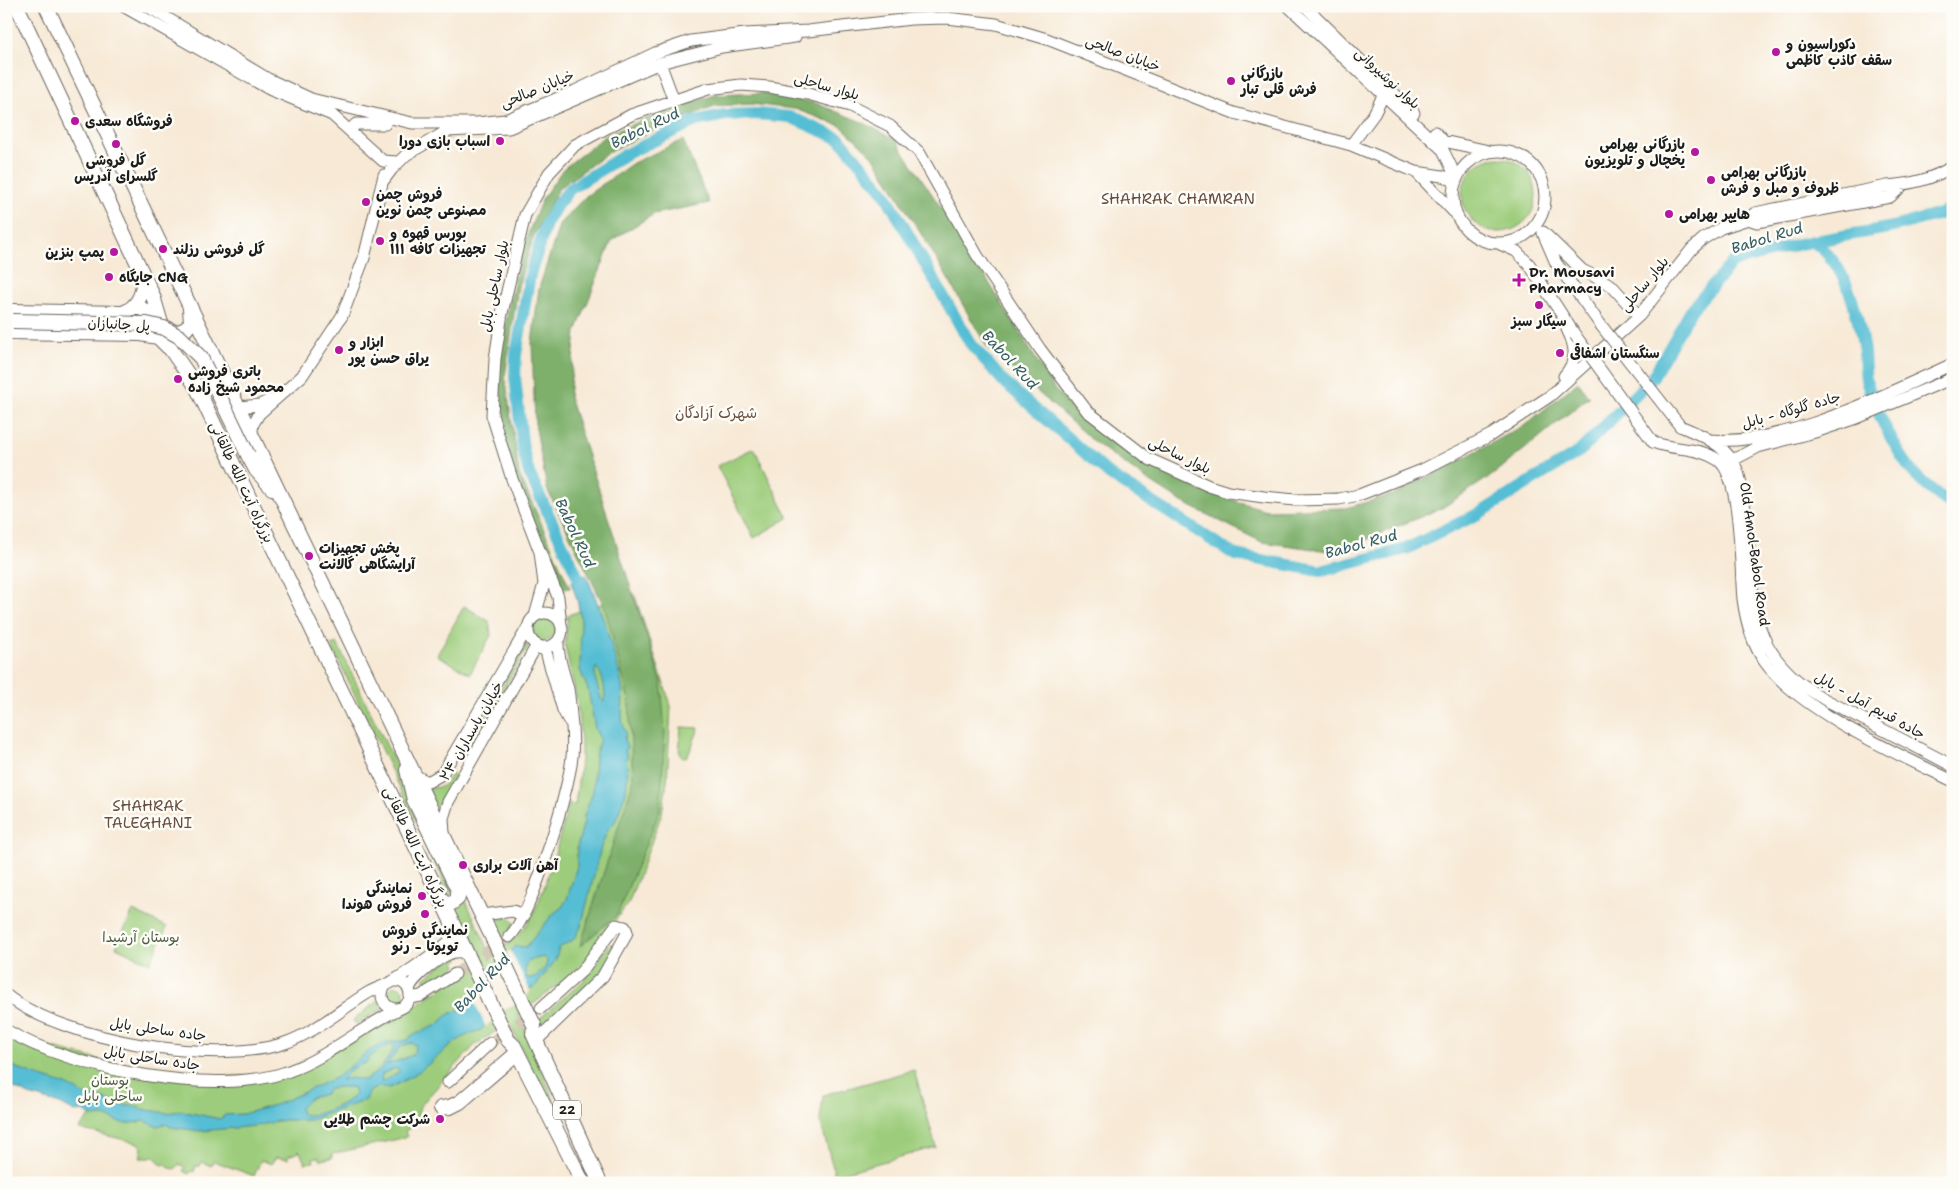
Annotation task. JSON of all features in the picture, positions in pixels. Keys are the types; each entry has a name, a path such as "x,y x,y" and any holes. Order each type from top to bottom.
{"highway":[{"name":"بزرگراه آیت الله طالقانی","path":"16,6 154,300 167,344 196,386 453,925 513,1046"},
{"name":"بزرگراه آیت الله طالقانی","path":"46,6 482,915 534,1034"},
{"path":"133,308 140,296 143,276"},
{"path":"154,300 164,325 173,332 182,332 188,327 191,319 190,307"},
{"path":"141,334 149,328 150,318 144,310 133,308 117,314 12,312 8,321 158,337 171,350"},
{"name":"پل جانبازان","path":"8,321 143,323 175,334 190,344 201,358 248,455 259,474 281,497"},
{"path":"196,386 184,362 185,352 190,347 200,345 212,353"},
{"path":"404,754 412,794 458,890 458,898 452,903 444,902 440,897"},
{"name":"22","path":"534,1034 554,1081 606,1183"},
{"path":"441,1108 455,1105 464,1098 513,1046"},
{"name":"22","path":"513,1046 539,1094 574,1175 583,1183"}],"main road":[{"path":"123,6 219,56"},
{"path":"147,6 219,56"},
{"name":"بلوار نوشیروانی","path":"1288,6 1443,150 1456,180"},
{"name":"بلوار نوشیروانی","path":"1305,6 1443,141 1491,151"},
{"name":"خيابان صالحی","path":"219,56 335,111 407,123 477,123 504,120 575,91 655,53 691,41 745,34 808,30 911,19 947,18 996,24 1047,39 1234,112 1352,145 1416,172"},
{"name":"خيابان صالحی","path":"384,181 398,162 447,131 509,128 660,62 722,47 797,37 808,30"},
{"path":"660,62 674,101"},
{"name":"بلوار ساحلی","path":"674,101 708,89 741,85 768,87 808,94 850,106 890,126 919,152 977,256 1040,349 1087,411 1149,459 1222,490 1264,498 1295,500 1339,499 1359,495 1422,470 1478,442 1550,396 1639,316 1692,248 1710,233 1748,219 1755,213 1887,186 1901,187 1933,177 1953,166"},
{"path":"1352,145 1374,114 1384,94"},
{"name":"بلوار ساحلی بابل","path":"540,552 512,479 492,415 495,359 502,313 525,215 549,173 575,145 631,115 674,101"},
{"name":"خيابان صالحی","path":"335,111 353,135 383,161"},
{"path":"435,122 430,125 428,130 430,135 435,137"},
{"path":"353,135 352,128 356,124 394,125 407,123 419,131 424,144"},
{"path":"1456,214 1453,202 1456,180 1470,161 1491,151 1511,152 1523,157 1533,165 1540,176 1545,188 1546,201 1541,218 1534,228 1523,237 1511,242 1498,243"},
{"path":"251,436 252,424 259,414 302,376 342,316 364,258 384,181 383,161 398,162"},
{"path":"1442,176 1447,161"},
{"path":"1416,172 1456,180"},
{"path":"1416,172 1456,214 1466,229 1477,237 1516,251 1529,264 1575,335 1653,442 1665,447 1705,452 1728,462"},
{"path":"1541,218 1543,232 1556,263 1600,324 1680,426 1709,440 1728,462"},
{"path":"1543,232 1582,270 1611,285 1639,316"},
{"path":"1550,396 1571,368 1575,352 1574,344 1551,297"},
{"path":"1728,462 1758,447 1815,432 1855,413 1886,394 1952,366"},
{"path":"1855,413 1892,405 1953,378"},
{"path":"238,407 260,405 278,396"},
{"name":"جاده گلوگاه - بابل","path":"1709,440 1734,442 1749,440 1820,420 1855,413"},
{"name":"جاده قدیم آمل - بابل","path":"1728,462 1740,480 1745,513 1751,593 1757,622 1770,652 1782,668 1805,688 1866,722 1953,766"},
{"name":"Old Amol-Babol Road","path":"1728,462 1736,508 1746,620 1753,642 1764,661 1784,684 1840,722 1953,781"},
{"path":"540,552 544,584 535,616 528,627 531,640 546,652 563,710 572,728"},
{"path":"509,937 524,916 564,798 572,759 572,728 568,693 557,650 561,625 558,597 540,552"},
{"path":"535,616 547,614 556,618 561,625"},
{"name":"خیابان پاسداران ۲۴","path":"414,775 425,782 436,780 444,771 528,627"},
{"path":"541,647 550,646 558,641"},
{"name":"خیابان پاسداران ۲۴","path":"445,838 445,810 534,650 541,647"},
{"path":"452,758 467,768"},
{"path":"482,915 510,911 524,916"},
{"name":"جاده ساحلی بایل","path":"6,995 39,1016 89,1034 182,1050 224,1052 268,1048 295,1039 369,992 389,983 450,942 453,925"},
{"path":"534,1034 603,976 625,937 627,932 625,927 616,925 582,971 541,1008"},
{"path":"455,974 422,996 410,994 400,981 389,983 383,992 384,1002 392,1008 401,1008 410,994 413,981 422,972 454,952 468,956"},
{"path":"422,972 419,977 420,986 428,990 433,988"},
{"name":"جاده ساحلی بابل","path":"6,1030 38,1047 85,1062 169,1078 236,1081 290,1071 312,1061 374,1021 401,1008"},
{"path":"448,1082 490,1043"}],"green space":[{"path":"765,93 815,103 862,122 896,140 967,247 1055,390 1118,447 1199,490 1266,510 1346,508 1395,494 1524,426 1578,382 1589,397 1494,474 1442,508 1336,552 1262,542 1182,502 1146,479 1094,442 987,347 936,258 873,156 841,126 795,109 751,104 714,106 656,129 609,152 559,188 534,235 518,286 505,376 519,474 570,588 560,590 515,476 498,412 500,360 509,305 522,249 542,199 563,169 605,136 650,117 715,95"},
{"path":"683,140 709,203 654,214 612,240 576,332 569,397 661,681 665,734 660,810 617,915 580,946 633,782 629,701 605,608 547,489 535,423 532,343 539,288 560,223 586,196 633,163"},
{"path":"1499,158 1513,161 1525,169 1533,181 1536,195 1533,209 1525,221 1513,229 1499,232 1485,229 1473,221 1465,209 1462,195 1465,181 1473,169 1485,161"},
{"path":"754,448 788,518 754,538 717,466"},
{"name":"بوستان ساحلی بابل","path":"634,593 671,706 667,781 662,813 629,902 584,962 570,976 519,1015 555,1102 549,1105 509,1022 474,1046 420,1106 418,1113 420,1122 405,1131 407,1137 332,1154 332,1158 320,1160 319,1157 313,1158 314,1162 305,1163 299,1150 299,1152 288,1156 288,1159 276,1157 271,1164 261,1160 254,1176 214,1161 211,1166 202,1162 200,1166 196,1166 194,1172 191,1171 189,1174 183,1171 185,1167 179,1164 175,1169 170,1168 166,1164 162,1165 153,1155 151,1158 140,1158 142,1148 138,1143 79,1129 97,1108 6,1074 6,1030 26,1041 169,1078 276,1075 416,1005 480,963 454,908 465,899 491,955 509,943 524,928 538,903 569,804 575,805 581,761 581,742 577,701 565,646 568,615"},
{"path":"464,606 489,621 491,635 470,674 437,655"},
{"path":"544,619 552,622 555,630 552,638 544,641 536,638 533,630 536,622"},
{"path":"337,643 401,775 406,793 452,893 451,895 444,892 441,875 331,645"},
{"path":"527,643 529,645 465,758 462,755"},
{"path":"681,727 699,728 688,756 684,758 679,754"},
{"path":"452,774 455,775 440,803 439,814 428,789 443,786"},
{"name":"بوستان آرشیدا","path":"133,911 167,927 150,963 116,947"},
{"path":"509,917 514,923 511,929 500,937 492,920"},
{"path":"610,944 615,945 600,974 545,1026 542,1025 539,1020 542,1016 582,982"},
{"path":"454,956 460,958 455,962 457,966 430,984 425,984 425,977"},
{"path":"396,986 404,994 396,1002 388,994"},
{"path":"379,1000 383,1009 356,1024 353,1020"},
{"path":"914,1070 936,1147 835,1175 820,1120 823,1095"}],"water":[{"path":"586,575 602,616 619,671 623,691 622,721 626,733 624,739 627,747 625,751 628,756 625,760 628,767 626,792 615,822 608,829 601,847 581,927 574,939 559,948 555,961 534,988 528,989 513,998 481,1030 462,1038 421,1070 397,1085 388,1088 378,1087 370,1091 366,1100 310,1120 284,1120 255,1126 201,1131 171,1127 166,1124 156,1126 145,1121 125,1124 104,1116 92,1117 84,1111 75,1112 60,1104 29,1095 6,1084 6,1061 25,1072 67,1085 85,1096 92,1096 128,1106 133,1105 141,1109 167,1113 181,1111 220,1119 225,1115 243,1114 278,1104 337,1077 369,1051 385,1043 408,1040 411,1036 437,1025 449,1014 463,1008 481,992 506,956 516,946 526,947 553,914 562,907 567,899 577,866 577,847 584,816 593,792 595,756 600,739 595,729 588,689 580,670 581,620 571,582","holes":["596,667 603,679 604,702 601,699 595,671","544,957 547,960 546,967 535,977 527,978 525,972 526,964","411,1043 416,1045 413,1055 387,1065 401,1046","390,1044 395,1047 377,1072 366,1080 350,1078 341,1080 353,1068 367,1062 369,1057","398,1069 399,1072 381,1082 382,1074","337,1087 353,1087 355,1095 338,1106 322,1112 302,1114 300,1108 310,1098 325,1094 328,1090"]}],"pier":[{"path":"510,950 530,991 519,1004 505,1009 501,1016 486,1027 471,995 486,984 491,973"}],"waterway":[{"name":"Babol Rud","path":"586,594 529,473 523,450 515,377 516,355 530,275 546,224 557,205 570,189 626,154 695,121 725,115 757,114 790,117 840,139 884,192 970,343 1004,382 1110,475 1235,555 1321,571 1406,549 1480,513 1580,451 1652,378 1692,309 1733,262 1799,244 1893,227 1940,214 1953,207"},
{"path":"1812,241 1834,262 1849,290 1864,352 1867,383 1888,432 1902,457 1917,477 1953,506"}],"tunnel":[{"path":"455,974 509,937"},
{"path":"490,1043 535,1012"}],"place":[{"name":"دکوراسیون و سقف کاذب کاظمی","path":"1776,52"},
{"name":"بازرگانی فرش قلی تبار","path":"1231,81"},
{"name":"فروشگاه سعدی","path":"75,121"},
{"name":"اسباب بازی دورا","path":"500,141"},
{"name":"گل فروشی گلسرای آدریس","path":"116,144"},
{"name":"بازرگانی بهرامی یخچال و تلویزیون","path":"1695,152"},
{"name":"بازرگانی بهرامی ظروف و مبل و فرش","path":"1711,180"},
{"name":"فروش چمن مصنوعی چمن نوین","path":"366,202"},
{"name":"هایپر بهرامی","path":"1669,214"},
{"name":"بورس قهوه و تجهیزات کافه ۱۱۱","path":"380,241"},
{"name":"گل فروشی رزلند","path":"163,249"},
{"name":"پمپ بنزین","path":"114,252"},
{"name":"جایگاه CNG","path":"109,277"},
{"name":"Dr. Mousavi Pharmacy","path":"1519,280"},
{"name":"سیگار سبز","path":"1539,305"},
{"name":"ابزار و یراق حسن پور","path":"339,350"},
{"name":"سنگستان اشفاقی","path":"1560,353"},
{"name":"باتری فروشی محمود شیخ زاده","path":"178,379"},
{"name":"پخش تجهیزات آرایشگاهی گالانت","path":"309,556"},
{"name":"آهن آلات براری","path":"463,865"},
{"name":"نمایندگی فروش هوندا","path":"422,896"},
{"name":"نمایندگی فروش تویوتا - رنو","path":"425,914"},
{"name":"شرکت چشم طلایی","path":"440,1119"}],"district":[{"name":"SHAHRAK CHAMRAN","path":"1178,199"},
{"name":"شهرک آزادگان","path":"716,413"},
{"name":"SHAHRAK TALEGHANI","path":"148,814"}]}
